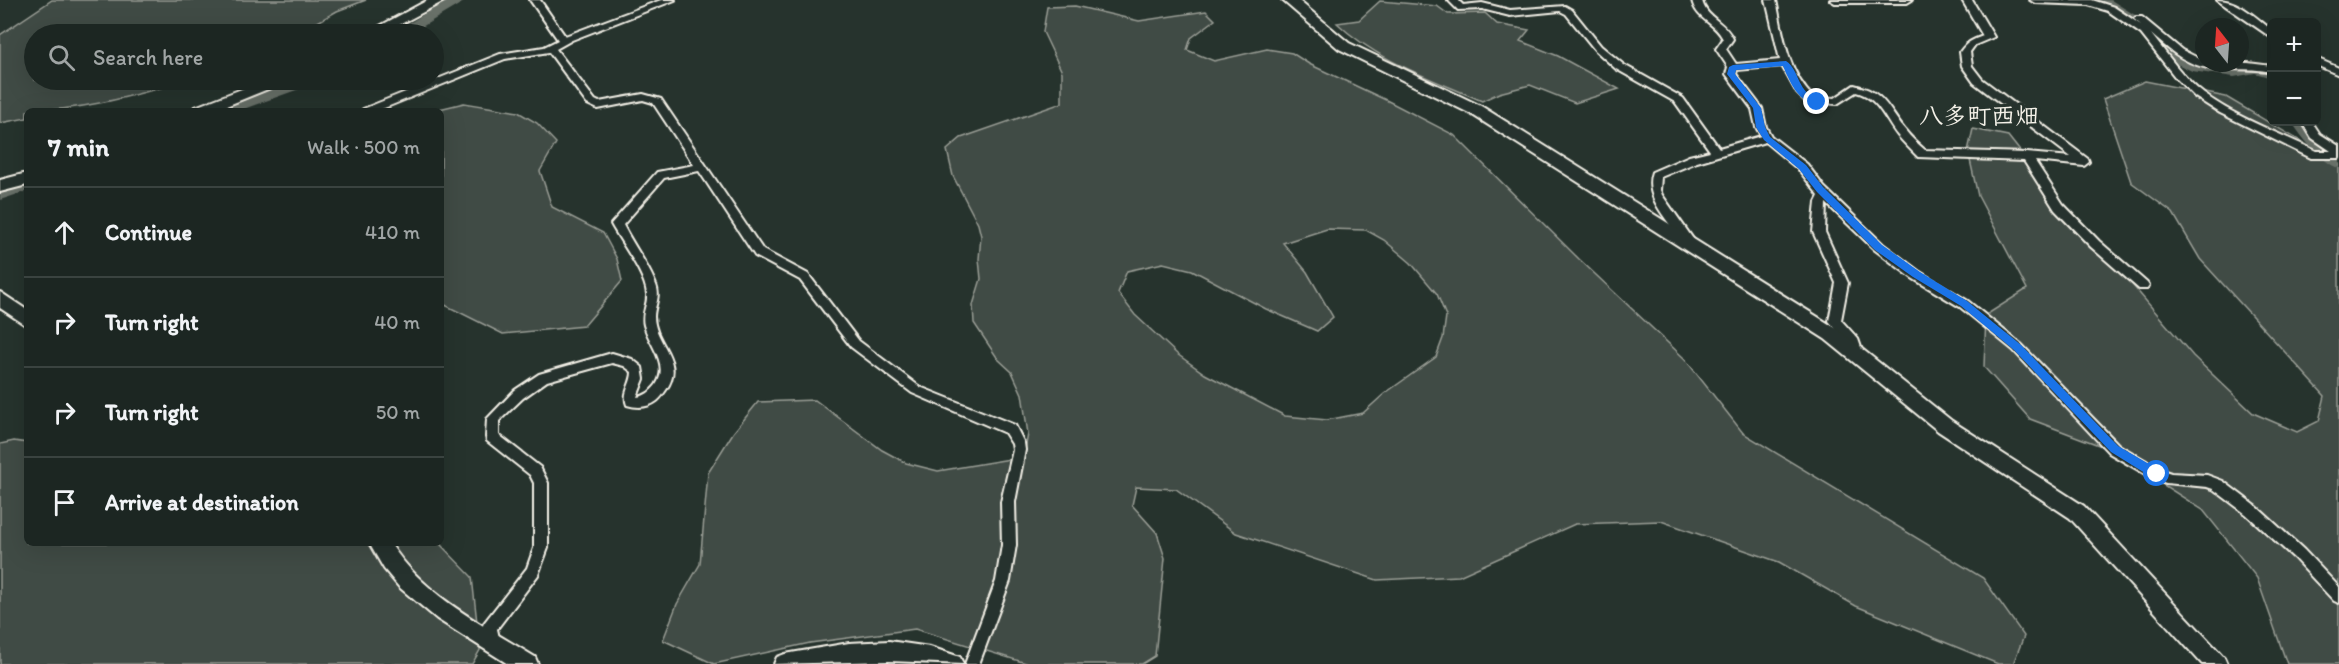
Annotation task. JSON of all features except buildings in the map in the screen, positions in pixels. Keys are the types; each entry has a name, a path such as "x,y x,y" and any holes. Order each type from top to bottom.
{"street":[{"path":"392,24 439,0"},
{"path":"535,0 564,41"},
{"path":"444,80 503,56 551,48 670,0"},
{"path":"1291,0 1344,46 1476,110 1803,316 1858,356 1945,426 2054,495 2077,512 2216,664"},
{"path":"1453,0 1461,8 1482,6 1510,13 1562,8 1569,12 1598,48 1620,67 1679,100 1717,153"},
{"path":"1697,0 1701,14 1725,30 1728,39 1721,49 1733,67 1731,74 1757,108 1761,127 1767,138 1803,167 1825,195 1879,247 1916,275 1964,304 2017,347 2114,449 2157,474 2171,479 2207,481 2218,485 2251,510 2299,554 2339,597"},
{"path":"1771,0 1786,63 1796,86 1810,100 1837,101 1854,88 1871,93 1882,102 1901,133 1922,154 2084,162 1978,81 1967,66 1965,52 1972,43 1989,37 1967,0"},
{"path":"1835,0 1907,0"},
{"path":"2035,0 2089,2 2111,9 2144,32 2179,75 2199,95 2224,111 2314,155 2339,153"},
{"path":"2108,0 2125,8 2160,34 2178,53 2192,60 2205,64 2258,65 2267,68"},
{"path":"2222,0 2246,14 2267,32"},
{"path":"551,48 591,102 598,106 643,97 657,101 759,254 804,277 855,344 916,390 1006,426 1018,443 1019,450 1008,502 1009,545 1003,581 972,664"},
{"path":"1733,67 1786,63"},
{"path":"2321,63 2339,72"},
{"path":"208,108 253,90"},
{"path":"374,108 419,90"},
{"path":"2310,126 2316,136 2339,153"},
{"path":"1692,246 1683,229 1659,199 1655,190 1656,175 1693,159 1767,138"},
{"path":"2027,158 2059,207 2095,244 2143,286"},
{"path":"494,642 489,628 533,571 542,548 541,483 535,471 492,437 493,419 519,394 543,376 612,358 628,362 638,370 639,379 630,395 631,401 638,403 651,399 658,392 668,375 666,359 648,315 653,303 652,290 616,225 661,175 702,167"},
{"path":"0,186 24,179"},
{"path":"1825,195 1821,202 1820,232 1842,283 1835,321 1854,342 1858,356"},
{"path":"0,299 24,317"},
{"path":"381,546 399,571 418,591 527,664"},
{"path":"785,664 851,653 894,650 926,654 952,664"}],"shaded area":[{"path":"52,0 366,0 337,11 314,24 24,24 24,90 152,90 68,108 24,108 24,119 0,123 0,35"},
{"path":"1380,1 1437,6 1448,14 1485,13 1497,24 1529,30 1520,41 1558,56 1619,89 1575,103 1530,85 1499,93 1482,101 1388,59 1337,23 1359,20"},
{"path":"1075,6 1139,21 1206,11 1215,20 1191,38 1187,50 1214,61 1267,49 1292,53 1309,64 1454,135 1579,259 1685,359 1743,433 1983,578 2024,636 2013,664 1998,664 1856,606 1779,562 1661,521 1575,524 1459,576 1377,580 1236,533 1176,489 1136,487 1132,505 1157,533 1165,558 1155,656 1142,664 1029,664 915,629 810,643 714,664 663,640 677,604 700,564 708,473 733,433 758,402 815,400 882,450 906,463 938,471 1016,458 1025,450 1028,434 1022,394 1012,372 998,359 974,323 973,305 981,279 979,259 981,236 978,224 953,176 947,150 961,138 1062,103 1062,72 1043,32 1047,7","holes":["1327,229 1366,230 1384,240 1411,263 1437,294 1446,316 1443,338 1436,357 1384,394 1363,413 1327,420 1285,416 1205,374 1177,354 1135,315 1118,293 1127,271 1163,263 1192,270 1266,309 1317,331 1333,317 1307,272 1283,243"]},
{"path":"2145,81 2226,97 2267,121 2267,126 2275,126 2339,164 2339,664 2287,664 2257,578 2203,510 2104,447 2030,419 1984,367 1986,315 2027,289 1978,196 1968,151 1973,129 2008,136 2193,356 2253,413 2297,432 2319,421 2325,396 2200,259 2173,213 2131,182 2103,99"},
{"path":"464,103 518,112 537,123 556,143 540,171 552,207 603,233 617,259 622,281 584,326 503,334 444,304 443,108"},
{"path":"14,441 24,443 24,546 442,546 472,577 480,650 472,664 0,664 0,444"}],"waterway":[{"path":"417,24 459,0"},
{"path":"2100,0 2148,30 2183,60 2198,67 2234,72 2256,68 2269,72"},
{"path":"230,108 280,90"},
{"path":"2302,126 2339,162"},
{"path":"0,194 24,185"}],"district":[{"name":"八多町西畑","path":"1979,116"}],"route":[{"path":"1817,102 1810,100 1796,86 1786,63 1733,67 1731,74 1757,108 1761,127 1767,138 1803,167 1820,190 1850,220 1879,247 1916,275 1964,304 2017,347 2114,449 2157,474"}]}
